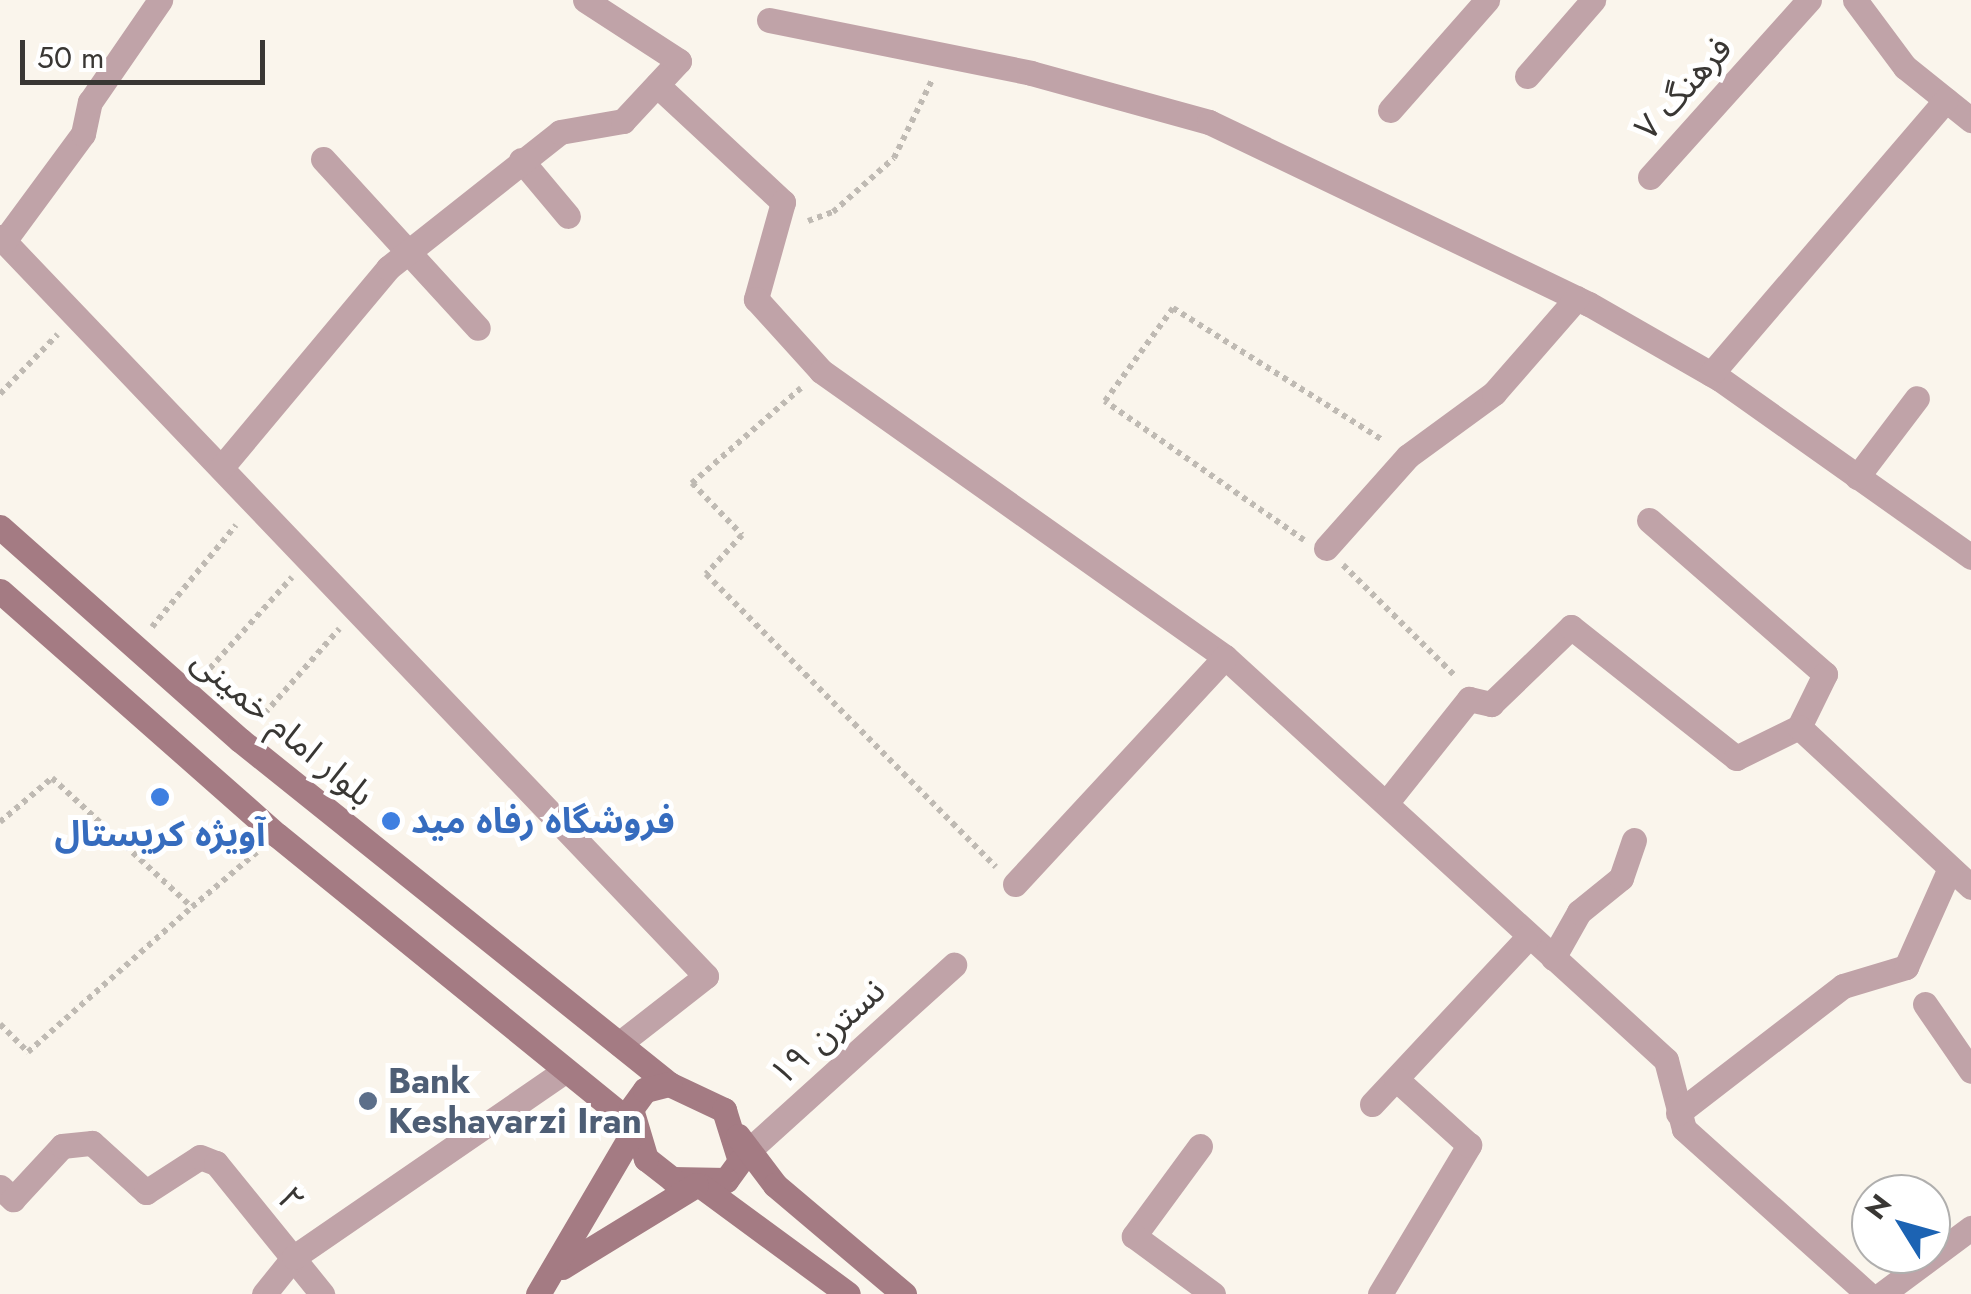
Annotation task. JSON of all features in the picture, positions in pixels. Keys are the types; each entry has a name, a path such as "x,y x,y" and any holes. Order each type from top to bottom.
{"main road":[{"name":"بلوار امام خمینی","path":"0,528 240,740 670,1084"},
{"path":"0,590 278,835 632,1128 646,1160 699,1185 848,1294"},
{"path":"538,1294 558,1269 632,1128 645,1090 670,1084 711,1100 743,1144 904,1294"},
{"path":"558,1269 699,1185 733,1171 743,1144"}],"street":[{"path":"160,0 90,102 83,134 2,239 706,976 618,1044"},
{"path":"221,468 388,268 413,257 521,160 560,132 623,121 680,61 586,0"},
{"path":"1390,110 1488,0"},
{"path":"1527,76 1592,0"},
{"name":"فرهنگ ۷","path":"1650,177 1809,0"},
{"path":"1855,0 1905,67 1971,120"},
{"path":"769,20 941,58 1032,72 1209,122 1577,298 1712,374 1971,557"},
{"path":"658,84 762,177 783,202 777,232 759,264 756,299 821,371 1225,656 1666,1060 1684,1129 1868,1294"},
{"path":"1712,374 1946,100"},
{"path":"323,159 478,328"},
{"path":"521,160 568,216"},
{"path":"1326,548 1408,456 1494,393 1577,298"},
{"path":"1857,477 1917,398"},
{"path":"1388,802 1468,699 1491,704 1571,627 1736,758 1799,727 1825,674 1649,520"},
{"path":"1014,884 1225,656"},
{"path":"1799,727 1971,887"},
{"path":"1553,958 1579,912 1620,878 1634,840"},
{"path":"1678,1112 1842,986 1906,967 1950,868"},
{"path":"1372,1104 1530,936"},
{"name":"نسترن ۱۹","path":"743,1144 954,965"},
{"path":"1924,1004 1971,1071"},
{"path":"264,1294 294,1257 562,1073"},
{"path":"1380,1294 1469,1145 1396,1079"},
{"name":"۲","path":"4,1200 62,1146 92,1142 146,1192 200,1157 216,1163 322,1294"},
{"path":"1200,1146 1134,1236 1213,1294"},
{"path":"1882,1294 1971,1228"}],"path":[{"path":"777,232 834,212 894,158 941,58"},
{"path":"1105,401 1173,308 1408,456"},
{"path":"0,394 76,316"},
{"path":"821,371 692,483 742,535 706,574 1014,884"},
{"path":"134,646 254,502"},
{"path":"187,693 310,558"},
{"path":"240,740 358,608"},
{"path":"0,822 52,778 192,907"},
{"path":"0,1024 28,1052 278,835"}],"place":[{"name":"آویژه کریستال","path":"160,797"},
{"name":"فروشگاه رفاه مید","path":"391,821"},
{"name":"Bank Keshavarzi Iran","path":"368,1101"}]}
